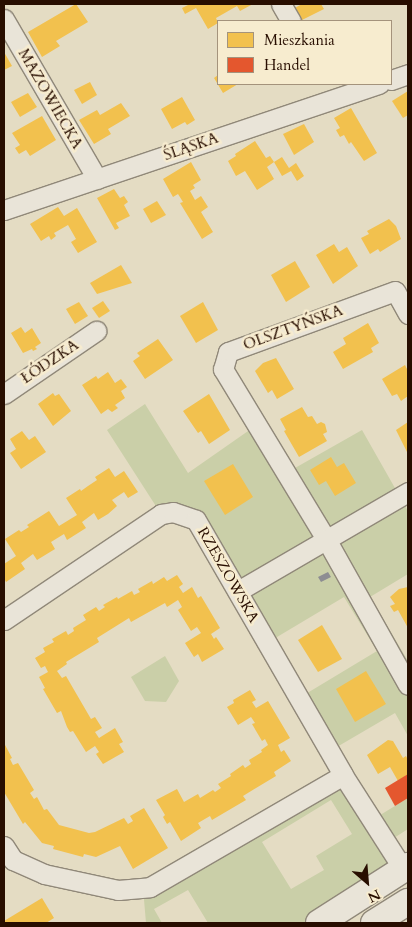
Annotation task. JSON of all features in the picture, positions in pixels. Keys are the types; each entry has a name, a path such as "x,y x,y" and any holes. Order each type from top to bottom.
{"street":[{"path":"281,4 290,20"},
{"name":"MAZOWIECKA","path":"4,19 97,179"},
{"path":"392,80 408,74"},
{"name":"ŚLĄSKA","path":"4,210 97,179 332,91 372,85"},
{"name":"OLSZTYŃSKA","path":"408,314 395,291 228,352 223,369 326,539 408,686"},
{"name":"ŁÓDZKA","path":"4,394 96,331"},
{"path":"238,591 408,492"},
{"name":"RZESZOWSKA","path":"4,620 161,514 172,512 196,520 343,774 406,868"},
{"path":"4,846 13,860 44,874 118,890 150,887 343,774"},
{"path":"319,923 406,868"},
{"path":"374,923 408,902"}],"green space":[{"path":"145,404 188,473 264,420 295,468 362,430 408,511 408,574 370,597 408,661 408,736 395,713 330,751 299,698 377,651 344,597 267,643 196,520 161,514 107,430"},
{"path":"165,656 179,681 166,702 145,701 131,677"},
{"path":"343,775 372,820 408,798 408,829 386,843 403,869 319,923 208,923 188,890 154,909 162,923 146,923 143,888","holes":["331,800 352,834 316,856 324,870 291,889 262,842"]}],"building: Mieszkania":[{"path":"76,4 88,22 56,41 60,46 42,57 28,32"},
{"path":"190,4 253,4 240,11 237,6 216,18 217,24 208,29 196,8 185,14 182,8"},
{"path":"302,4 321,4 324,9 299,20 293,9"},
{"path":"4,52 12,66 4,70"},
{"path":"90,82 97,95 82,104 74,90"},
{"path":"218,85 236,85 223,93"},
{"path":"408,91 408,115 403,118 392,101"},
{"path":"28,93 37,107 20,117 11,102"},
{"path":"182,97 195,120 187,125 185,122 172,129 161,109"},
{"path":"121,103 130,116 108,129 111,134 94,144 79,120 97,110 100,115"},
{"path":"351,108 377,153 364,161 351,142 349,144 344,135 340,137 336,130 340,128 334,118"},
{"path":"42,116 56,140 30,156 26,150 19,154 15,148 20,145 12,133"},
{"path":"304,124 314,142 294,155 283,134"},
{"path":"255,141 266,158 270,156 274,162 267,167 274,179 257,190 245,171 236,176 228,161"},
{"path":"282,157 289,168 296,163 304,176 297,181 291,171 282,176 274,162"},
{"path":"191,162 201,180 193,185 195,188 190,191 195,200 201,196 208,207 201,212 213,232 202,239 180,203 183,202 178,194 173,197 163,179"},
{"path":"114,189 120,198 124,196 128,202 124,205 130,216 116,223 119,228 115,230 97,198"},
{"path":"157,201 166,215 151,223 143,209"},
{"path":"58,207 64,216 77,208 97,242 78,253 71,242 76,239 68,225 54,233 56,236 51,240 49,236 41,241 30,224"},
{"path":"389,219 396,226 401,239 380,252 378,249 370,254 361,238 369,234 367,231"},
{"path":"334,244 339,252 347,247 358,266 333,284 316,255"},
{"path":"295,261 310,287 286,302 271,275"},
{"path":"121,265 132,283 97,294 90,283"},
{"path":"103,301 110,311 99,318 92,308"},
{"path":"79,302 88,316 75,324 66,309"},
{"path":"203,302 218,330 196,343 180,316"},
{"path":"368,323 379,343 371,348 373,352 343,369 333,352 346,344 343,338"},
{"path":"21,327 25,333 32,328 41,343 35,347 37,349 23,353 11,333"},
{"path":"158,339 173,360 145,379 133,361 140,356 137,353"},
{"path":"276,358 294,389 277,399 272,390 268,393 255,371 263,363"},
{"path":"405,365 408,371 408,396 401,401 397,394 392,396 382,379"},
{"path":"108,372 115,383 121,379 127,387 121,391 125,398 115,405 118,408 112,412 108,409 101,414 82,385 96,376 98,379"},
{"path":"53,393 55,396 59,394 71,411 53,426 38,404"},
{"path":"209,394 230,430 209,444 201,431 198,433 183,411"},
{"path":"302,407 308,417 312,416 317,424 321,422 325,424 327,432 323,434 327,441 299,457 284,431 286,430 280,419"},
{"path":"408,422 408,454 396,430"},
{"path":"22,431 29,440 35,436 46,452 21,469 10,453 16,449 10,439"},
{"path":"331,457 337,467 344,463 356,483 335,496 326,481 319,485 310,470"},
{"path":"233,464 253,497 225,515 204,481"},
{"path":"109,468 115,477 124,471 138,492 128,498 124,492 112,500 117,506 108,514 98,520 94,513 82,522 86,528 67,540 64,534 51,542 55,549 37,560 33,554 21,563 25,569 6,582 4,578 4,564 16,556 5,539 19,530 21,532 29,527 27,525 49,511 59,526 77,515 66,498 97,480 95,477"},
{"path":"177,575 183,584 179,587 183,593 192,587 198,598 201,596 220,628 211,634 214,639 216,637 224,649 202,662 198,654 194,657 185,643 201,633 197,627 191,631 178,610 182,607 178,600 167,607 165,603 131,622 129,618 97,638 99,642 66,662 67,664 57,671 62,678 66,676 91,719 95,717 102,728 95,732 99,738 115,728 123,742 119,744 124,752 103,764 96,754 99,752 95,746 86,752 73,731 70,732 61,711 57,713 43,689 45,688 39,677 48,672 45,666 41,668 35,658 45,652 43,648 54,642 52,639 66,631 68,635 74,631 73,628 86,620 83,615 96,607 99,611 105,607 103,605 117,597 118,599 132,591 134,595 140,592 138,589 152,581 153,584 164,577 167,581"},
{"path":"408,587 408,628 398,610 394,612 390,606 395,604 390,597 399,589"},
{"path":"322,625 342,659 318,672 298,640"},
{"path":"366,671 386,704 355,722 336,689"},
{"path":"250,690 256,700 252,702 256,708 268,701 290,738 278,745 281,752 284,750 291,761 274,772 276,776 243,796 246,800 212,820 210,816 198,823 201,828 181,841 170,822 167,824 163,817 165,815 156,800 177,789 184,802 198,794 200,798 213,790 215,792 221,788 218,784 243,765 245,768 251,764 249,760 262,752 261,750 268,745 265,739 262,741 252,724 255,723 251,717 238,725 227,707 234,703 233,700"},
{"path":"388,740 393,741 403,758 406,756 408,760 408,774 398,781 390,767 378,774 367,755"},
{"path":"4,743 12,758 10,759 13,765 18,763 34,790 30,793 34,799 37,797 44,810 47,809 59,825 89,833 95,832 124,818 128,824 133,821 130,816 144,808 168,848 133,869 120,846 96,857 84,854 83,857 53,849 54,846 42,843 25,822 23,824 4,792"},
{"path":"42,898 54,918 46,923 4,923 4,921"}],"building: Handel":[{"path":"408,774 408,798 395,806 385,788"}],"building: Przemysł":[{"path":"328,572 331,577 321,582 318,577"}]}
